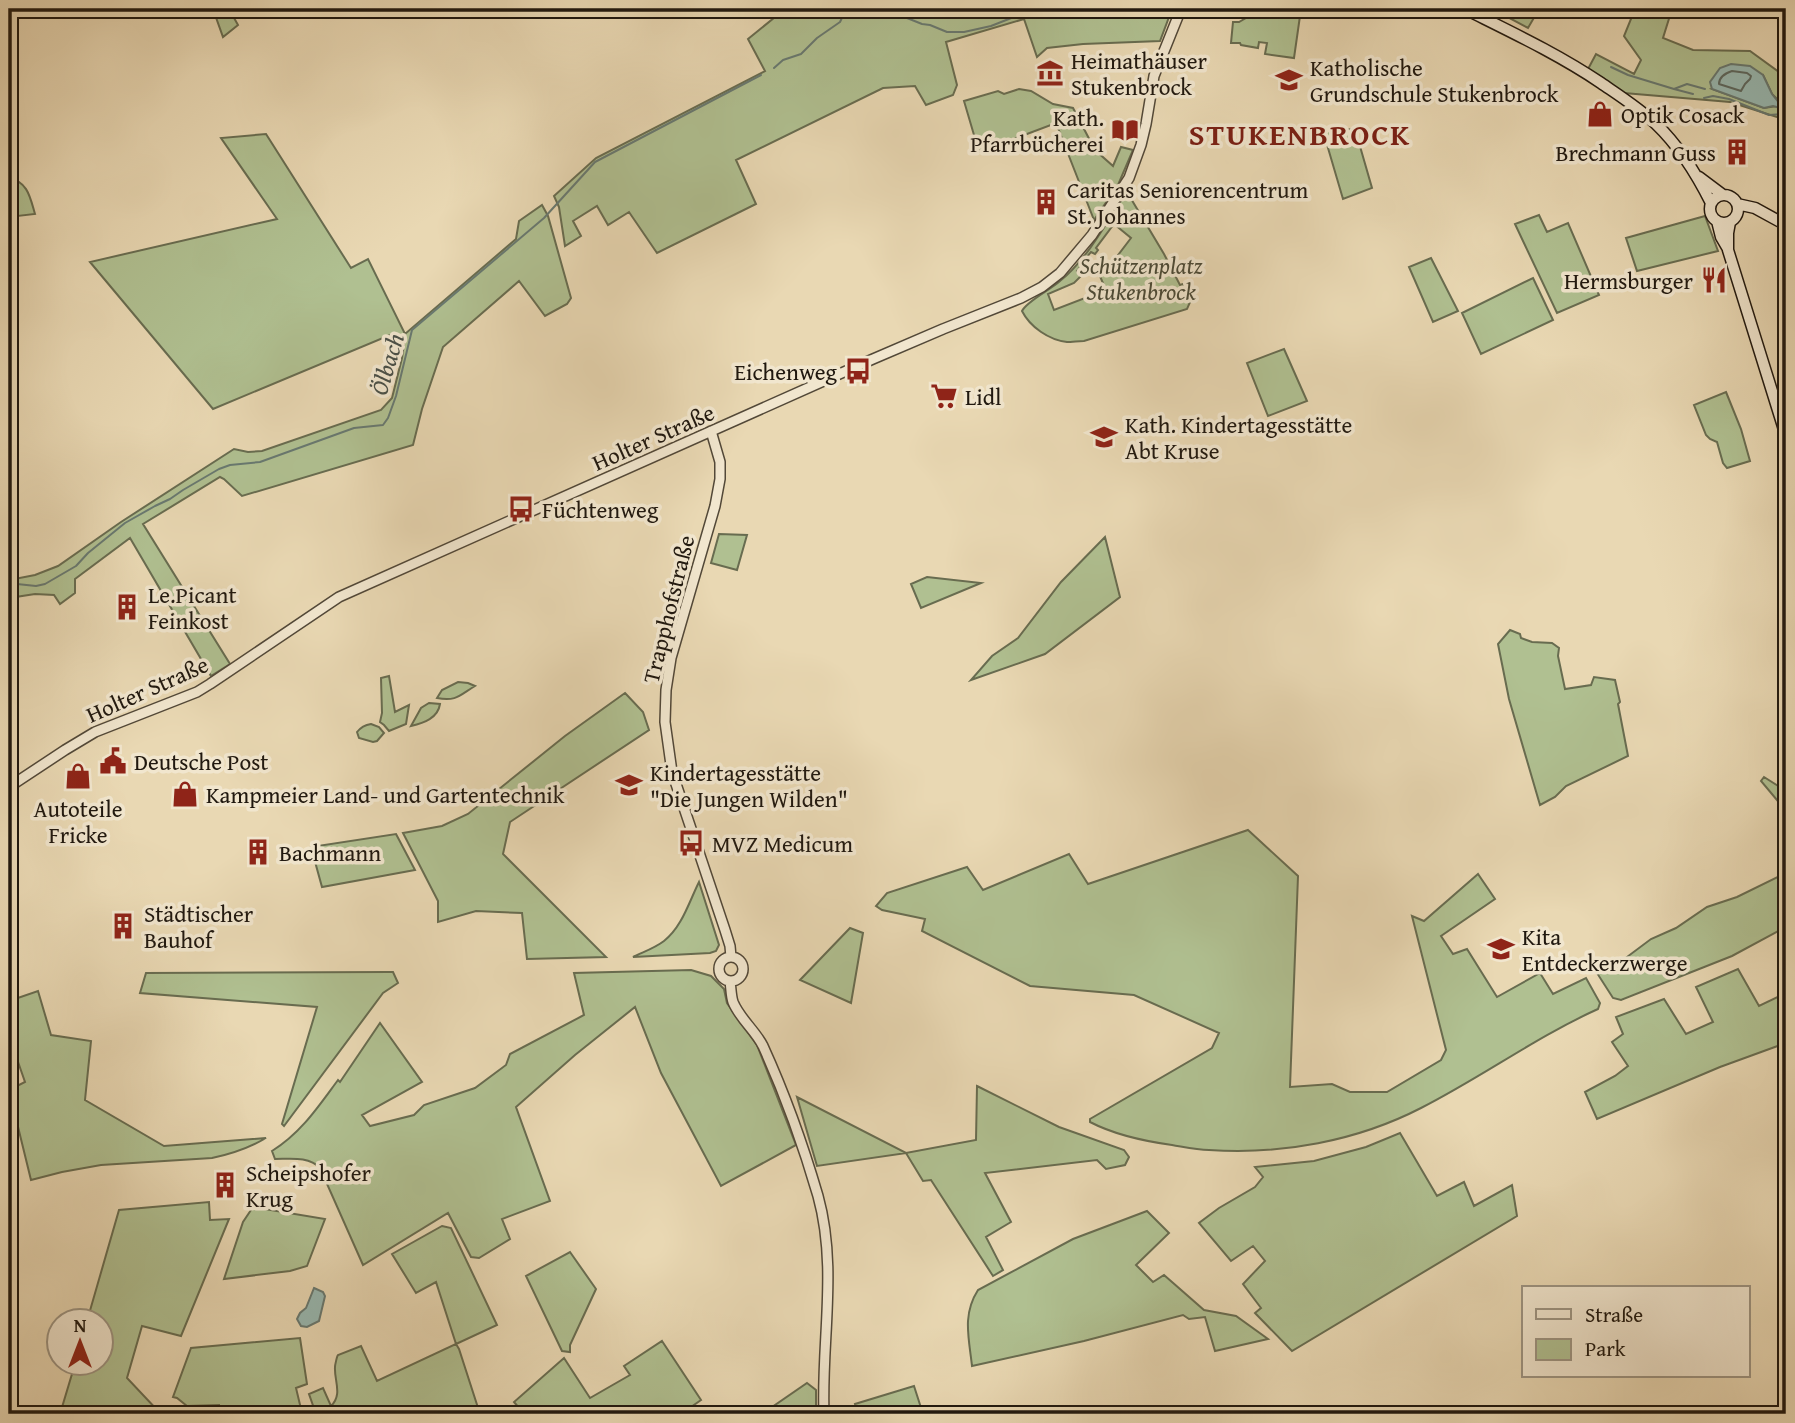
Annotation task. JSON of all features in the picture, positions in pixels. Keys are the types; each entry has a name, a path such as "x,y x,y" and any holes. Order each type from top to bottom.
{"main road":[{"path":"1465,9 1577,67 1630,102 1658,126 1675,146 1711,203 1711,213 1717,221 1728,250 1786,436"},
{"path":"1693,172 1723,195 1731,197 1737,204 1738,211 1728,233 1728,250"},
{"path":"1711,203 1723,195"},
{"path":"1737,204 1755,208 1786,225"},
{"path":"1717,221 1721,223 1748,212 1761,212"}],"street":[{"name":"Holter Straße","path":"9,788 95,733 197,692 339,597 1042,287 1060,273 1092,234 1129,178 1141,145 1154,76 1181,9"},
{"name":"Trapphofstraße","path":"711,431 720,462 720,479 715,506 671,658 666,690 666,722 672,772 725,930 731,957"},
{"path":"731,957 738,959 743,971 737,979 730,981 720,974 719,967 725,958 731,957"},
{"path":"730,981 733,1000 761,1042 775,1075 818,1198 826,1236 828,1275 824,1414"}],"green space":[{"path":"213,9 229,9 238,25 223,37"},
{"path":"785,9 1172,9 1160,41 1047,48 1037,57 1024,19 946,42 957,85 953,95 926,105 915,86 883,88 736,160 756,204 657,253 629,212 608,225 597,206 573,221 581,236 565,246 559,207 554,196 596,158 765,71 748,39"},
{"path":"1242,9 1301,9 1294,58 1265,54 1267,43 1259,42 1258,48 1231,43 1233,22 1246,18"},
{"path":"1499,9 1539,9 1528,28 1498,12"},
{"path":"1635,9 1672,9 1663,38 1693,50 1750,51 1786,77 1786,120 1730,102 1624,93 1587,71 1596,54 1634,74 1641,60 1624,36","holes":["1763,75 1772,94 1783,105 1764,108 1712,89"]},
{"path":"1019,89 1031,91 1053,104 1073,108 1095,150 1113,166 1121,147 1133,150 1118,185 1094,220 1056,123 979,152 964,101 998,91 1004,94"},
{"path":"1355,129 1372,188 1343,199 1323,131"},
{"path":"266,134 351,268 368,259 405,334 516,239 519,221 542,205 548,216 571,298 567,304 545,316 519,281 443,347 413,445 242,496 220,477 143,524 230,664 211,676 130,538 75,579 75,593 60,604 54,595 35,594 9,598 9,580 35,575 58,566 234,449 262,451 381,410 392,398 405,335 390,335 213,409 90,262 277,219 221,138"},
{"path":"9,178 24,187 30,196 35,214 9,217"},
{"name":"Schützenplatz Stukenbrock","path":"1129,188 1132,194 1130,197 1191,300 1187,309 1084,341 1067,342 1047,336 1030,322 1022,311 1079,262 1098,238","holes":["1114,224 1131,238 1109,267 1099,274 1106,290 1054,310 1048,294 1074,283 1081,276 1077,271 1091,252 1095,254 1098,250 1096,248"]},
{"path":"1539,215 1547,232 1568,223 1599,295 1557,313 1515,224"},
{"path":"1705,216 1718,251 1637,271 1626,238"},
{"path":"1431,258 1458,311 1433,322 1409,267"},
{"path":"1533,278 1553,320 1481,354 1462,313"},
{"path":"1284,349 1307,401 1268,416 1247,363"},
{"path":"1726,392 1750,461 1727,468 1717,442 1706,435 1694,405"},
{"path":"719,534 747,535 737,570 711,563"},
{"path":"1105,537 1120,597 1045,654 971,680 992,656 1018,638 1061,582"},
{"path":"927,577 981,583 921,608 911,584"},
{"path":"1510,630 1520,634 1521,638 1532,642 1552,643 1559,648 1558,656 1565,689 1591,685 1594,677 1615,680 1620,702 1618,704 1628,756 1566,786 1555,797 1540,805 1509,699 1498,644"},
{"path":"389,676 395,712 409,705 406,724 389,731 380,722 381,678"},
{"path":"458,682 475,686 453,698 437,698 442,690"},
{"path":"625,693 643,712 649,730 510,822 503,854 606,957 527,959 522,913 476,911 438,922 438,901 403,833 442,826 468,814 565,736"},
{"path":"429,703 440,704 436,713 411,726 421,708"},
{"path":"371,724 384,733 373,742 359,738 357,732 363,726"},
{"path":"1764,777 1786,791 1786,815 1782,806 1761,781"},
{"path":"1248,830 1298,876 1290,1087 1332,1084 1350,1092 1387,1092 1441,1060 1446,1050 1412,916 1424,921 1478,874 1495,899 1441,936 1453,954 1467,949 1497,997 1540,973 1553,994 1586,978 1600,1003 1598,1009 1421,1108 1371,1129 1291,1148 1236,1151 1195,1149 1150,1142 1109,1131 1090,1122 1090,1119 1212,1048 1219,1033 1134,995 1030,986 922,931 925,919 882,910 876,906 887,893 967,867 983,890 1069,854 1088,884"},
{"path":"396,834 415,870 322,887 311,847"},
{"path":"1786,873 1786,927 1732,956 1621,1000 1613,998 1597,973 1623,960 1651,939 1676,928 1707,907 1737,897"},
{"path":"699,882 719,945 716,951 633,957 657,946 670,935"},
{"path":"850,928 863,933 851,1003 800,980"},
{"path":"1738,969 1759,1006 1786,993 1786,1043 1720,1067 1597,1119 1585,1092 1628,1066 1612,1042 1623,1034 1616,1017 1664,999 1686,1034 1713,1022 1696,987"},
{"path":"691,970 711,976 724,989 727,1003 757,1045 796,1145 721,1186 661,1073 635,1007 516,1107 550,1201 502,1219 510,1239 479,1258 471,1257 448,1213 363,1265 320,1168 305,1160 275,1159 272,1151 300,1128 338,1080 340,1082 380,1023 422,1082 362,1115 370,1126 414,1115 424,1105 475,1088 506,1065 510,1054 584,1015 574,973"},
{"path":"393,972 398,983 383,993 284,1126 282,1124 317,1007 140,993 146,973"},
{"path":"38,991 51,1035 91,1041 85,1100 164,1146 266,1138 240,1150 212,1158 101,1165 31,1180 9,1090 25,1082 9,1036 9,1001"},
{"path":"977,1086 1059,1127 1124,1150 1129,1157 1125,1165 1106,1169 1097,1160 985,1173 1011,1222 986,1237 1003,1270 993,1276 931,1180 923,1181 906,1153 976,1140"},
{"path":"797,1097 906,1153 817,1166"},
{"path":"1400,1133 1437,1196 1464,1182 1474,1206 1512,1185 1517,1216 1292,1351 1255,1313 1261,1308 1243,1284 1265,1261 1253,1246 1231,1261 1199,1223 1255,1187 1263,1177 1255,1167 1314,1161 1366,1147"},
{"path":"209,1202 210,1220 229,1219 181,1336 142,1326 127,1378 160,1413 60,1414 71,1378 116,1378 116,1308 91,1308 119,1210"},
{"path":"253,1207 325,1219 307,1266 290,1271 224,1279 243,1222"},
{"path":"1147,1211 1169,1233 1136,1265 1153,1282 1164,1275 1204,1310 1236,1316 1268,1339 1215,1351 1205,1317 1189,1319 1183,1315 972,1366 968,1318 978,1290 1073,1239"},
{"path":"442,1226 451,1228 497,1325 456,1344 436,1282 416,1293 392,1254"},
{"path":"570,1252 596,1289 570,1345 570,1352 562,1351 526,1276"},
{"path":"300,1338 307,1384 296,1388 301,1409 274,1414 219,1414 219,1405 187,1406 173,1397 191,1348"},
{"path":"662,1341 701,1400 681,1414 524,1414 514,1402 564,1358 590,1398 630,1375 624,1366"},
{"path":"456,1344 480,1414 316,1414 309,1394 323,1388 331,1406 337,1397 335,1367 338,1355 361,1346 377,1381"},
{"path":"807,1383 816,1390 816,1414 762,1414"},
{"path":"914,1386 923,1414 858,1414 855,1404"}],"water":[{"path":"1731,64 1750,66 1763,75 1772,94 1784,109 1773,106 1764,108 1712,89 1710,82 1720,68"},
{"path":"314,1288 325,1296 319,1321 307,1327 301,1326 297,1319 306,1308"}],"waterway":[{"name":"Ölbach","path":"774,68 783,60 801,54 817,38 840,22 846,9"},
{"name":"Ölbach","path":"876,9 890,16 902,16 947,32 964,32 991,26 1024,13 1052,9"},
{"name":"Ölbach","path":"1062,9 1074,9"},
{"name":"Ölbach","path":"1611,67 1674,89 1687,84 1705,89"},
{"name":"Ölbach","path":"9,586 45,584 76,566 125,523 219,469 260,462 354,428 383,425 396,396 412,330 544,218 595,162 761,75"},
{"name":"Ölbach","path":"1674,89 1693,94"},
{"name":"Ölbach","path":"1704,98 1713,96 1729,99 1769,115 1786,114"}],"place":[{"name":"Heimathäuser Stukenbrock","path":"1050,73"},
{"name":"Katholische Grundschule Stukenbrock","path":"1289,80"},
{"name":"Optik Cosack","path":"1600,114"},
{"name":"Kath. Pfarrbücherei","path":"1125,130"},
{"name":"Brechmann Guss","path":"1737,152"},
{"name":"Caritas Seniorencentrum St. Johannes","path":"1046,202"},
{"name":"Hermsburger","path":"1714,280"},
{"name":"Eichenweg","path":"858,371"},
{"name":"Lidl","path":"944,396"},
{"name":"Kath. Kindertagesstätte Abt Kruse","path":"1104,437"},
{"name":"Füchtenweg","path":"521,509"},
{"name":"Le.Picant Feinkost","path":"127,607"},
{"name":"Deutsche Post","path":"113,761"},
{"name":"Autoteile Fricke","path":"78,776"},
{"name":"Kindertagesstätte \"Die Jungen Wilden\"","path":"629,785"},
{"name":"Kampmeier Land- und Gartentechnik","path":"185,794"},
{"name":"MVZ Medicum","path":"691,843"},
{"name":"Bachmann","path":"258,852"},
{"name":"Städtischer Bauhof","path":"123,926"},
{"name":"Kita Entdeckerzwerge","path":"1501,949"},
{"name":"Scheipshofer Krug","path":"225,1185"}],"district":[{"name":"STUKENBROCK","path":"1300,134"}]}
